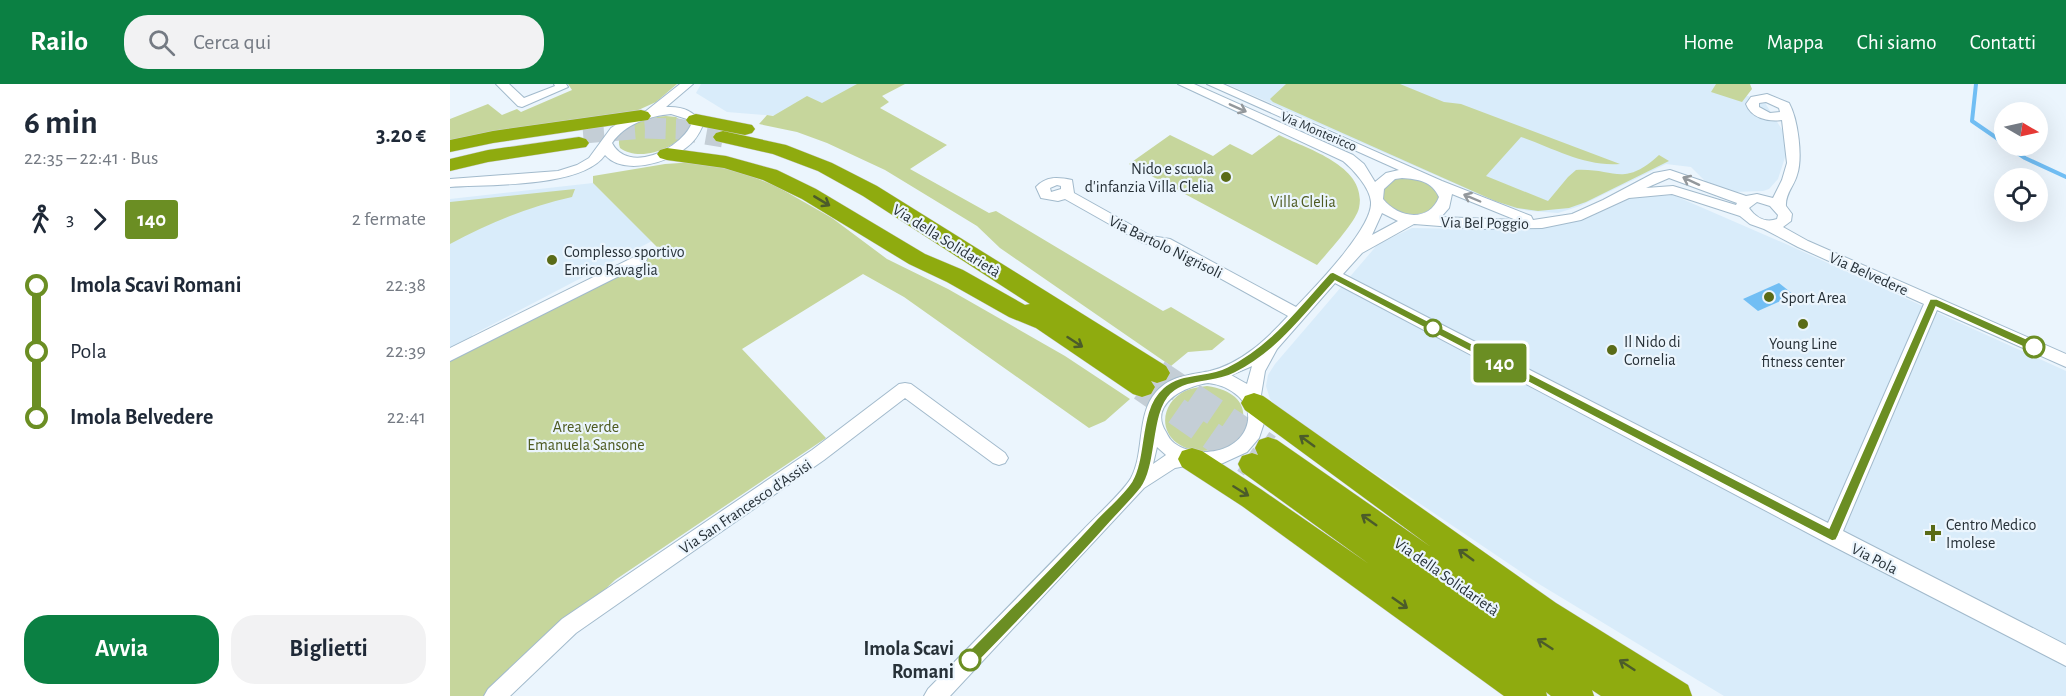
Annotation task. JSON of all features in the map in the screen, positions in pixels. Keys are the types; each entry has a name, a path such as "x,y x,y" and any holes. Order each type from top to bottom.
{"highway":[{"path":"450,146 493,137 646,114"},
{"path":"690,116 768,132 804,143 850,162 957,227 973,239 1011,280"},
{"path":"450,156 552,136 581,138 450,165"},
{"name":"Via della Solidarietà","path":"717,142 778,149 825,167 870,191 1011,280 1150,380 1045,323 859,203 813,178 717,142"},
{"path":"667,154 726,162 770,175 809,194 917,259 1045,323"},
{"path":"1253,401 1545,613 1676,696"},
{"name":"Via della Solidarietà","path":"1578,696 1260,456 1545,645 1632,696"},
{"path":"1190,459 1252,498 1531,696"}],"street":[{"path":"502,84 522,103 562,87 560,84"},
{"path":"515,96 546,84"},
{"name":"Via Montericco","path":"1184,84 1348,158 1359,167 1376,199"},
{"name":"Via Montericco","path":"1213,84 1432,180"},
{"path":"450,183 558,175 589,164 614,131 646,114 687,85"},
{"path":"450,189 557,181 603,166 647,160 667,154 693,137 697,125 681,101 687,85"},
{"path":"1779,206 1778,201 1789,180 1796,158 1786,114 1787,109 1767,94 1753,102 1753,107 1765,116 1789,128"},
{"path":"646,114 675,111 690,116"},
{"path":"1765,116 1775,117 1786,114"},
{"path":"606,144 611,156 628,161"},
{"path":"934,696 1029,600 1138,483 1171,461 1220,458 1244,445 1256,425 1257,414 1253,401 1257,371 1271,345 1356,250 1371,224 1377,187 1382,180 1391,176 1414,174 1432,180 1444,190 1445,204 1441,211 1417,219 1356,250"},
{"path":"1663,174 1660,182 1673,190"},
{"name":"Via Bel Poggio","path":"1417,219 1493,224 1547,222 1574,218 1663,174 1677,175 1745,206 1753,221 1768,225"},
{"name":"Via Bel Poggio","path":"1432,180 1515,216 1547,222"},
{"name":"Via Bel Poggio","path":"1622,195 1673,190 1745,206 1782,191"},
{"name":"Via Bartolo Nigrisoli","path":"1066,194 1148,240 1165,242 1298,315"},
{"path":"1376,199 1391,214 1417,219"},
{"path":"1765,199 1779,206 1785,213 1784,220 1768,225"},
{"name":"Via Belvedere","path":"1784,220 1786,228 1803,244"},
{"name":"Via Belvedere","path":"1768,225 1803,244 2066,361"},
{"path":"450,355 640,259"},
{"name":"Via Pola","path":"1333,275 2066,656"},
{"path":"1832,536 1934,302"},
{"path":"1138,483 1153,426 1153,413 1159,400 1168,390 1189,380 1212,377 1244,363 1271,345"},
{"path":"1212,377 1236,384 1253,401"},
{"name":"Via San Francesco d'Assisi","path":"495,696 569,626 818,455 905,389 999,458"},
{"path":"1153,426 1164,446 1190,459"}],"shaded area":[{"path":"701,84 904,84 803,118 727,112 696,93"},
{"path":"1227,84 1719,84 1765,103 1790,142 1778,179 1769,189 1763,191 1733,192 1707,183 1691,167 1666,164 1580,206 1558,213 1530,211 1508,207"},
{"path":"593,183 652,241 472,335 474,340 450,351 450,199"},
{"path":"1673,195 2066,371 2066,696 1724,696 1539,584 1278,408 1270,399 1266,386 1268,375 1275,364 1378,244 1412,228 1522,230 1583,219 1628,197"}],"green space":[{"path":"568,84 677,84 656,102 634,112 450,141 450,119 488,104 502,115 517,109 521,112 572,90"},
{"path":"857,84 905,84 882,96 889,102 880,108 947,145 910,169 989,213 996,211 1163,311 1171,307 1225,339 1212,350 1188,352 1171,366 1000,248 977,226 885,170 797,132 759,124 767,115 773,116 807,96 822,103"},
{"path":"1286,84 1400,84 1444,102 1461,104 1620,164 1582,160 1521,137 1486,176 1548,201 1576,170 1627,174 1647,165 1659,155 1669,161 1586,202 1569,208 1538,211 1517,208 1495,201 1273,102 1270,99"},
{"path":"1716,84 1750,84 1752,89 1742,102 1711,92"},
{"path":"666,116 676,117 687,125 687,130 674,143 646,154 628,152 620,148 619,140 627,128 643,120"},
{"name":"Villa Clelia","path":"1170,135 1213,156 1230,144 1252,155 1279,135 1319,153 1345,170 1354,181 1359,193 1357,214 1317,265 1129,164"},
{"name":"Area verde Emanuela Sansone","path":"695,162 738,171 776,186 832,218 887,259 948,289 1065,356 1130,399 1105,421 1089,428 904,297 863,274 742,349 826,438 615,580 492,696 450,696 450,352 649,252 658,259 665,255 593,183 593,176 665,164"},
{"path":"1402,177 1419,179 1432,186 1440,194 1438,206 1423,213 1410,214 1398,211 1384,202 1382,189 1393,180"},
{"path":"575,189 572,197 509,216 450,244 450,202"},
{"path":"1207,386 1229,393 1241,404 1243,418 1238,431 1227,442 1212,450 1195,450 1177,443 1171,437 1165,423 1166,415 1172,401 1178,395 1190,389"}],"water":[{"name":"Sport Area","path":"1779,283 1794,295 1758,311 1743,299"}],"waterway":[{"path":"1976,84 1972,121 1994,136"},
{"path":"2022,156 2066,177"}],"tunnel":[{"path":"583,133 645,128 678,129 723,137"},
{"path":"1157,373 1268,448"},
{"path":"1142,387 1252,464"}],"bus line":[{"name":"140","path":"970,660 1085,542 1138,483 1153,426 1153,413 1159,400 1168,390 1181,382 1212,377 1230,371 1271,345 1333,275 1832,536 1934,302 2034,347"}],"place":[{"name":"Nido e scuola d'infanzia Villa Clelia","path":"1226,177"},
{"name":"Complesso sportivo Enrico Ravaglia","path":"552,260"},
{"name":"Sport Area","path":"1769,297"},
{"name":"Young Line fitness center","path":"1803,324"},
{"name":"Il Nido di Cornelia","path":"1612,350"},
{"name":"Centro Medico Imolese","path":"1933,533"},
{"name":"Imola Scavi Romani","path":"970,660"}]}
